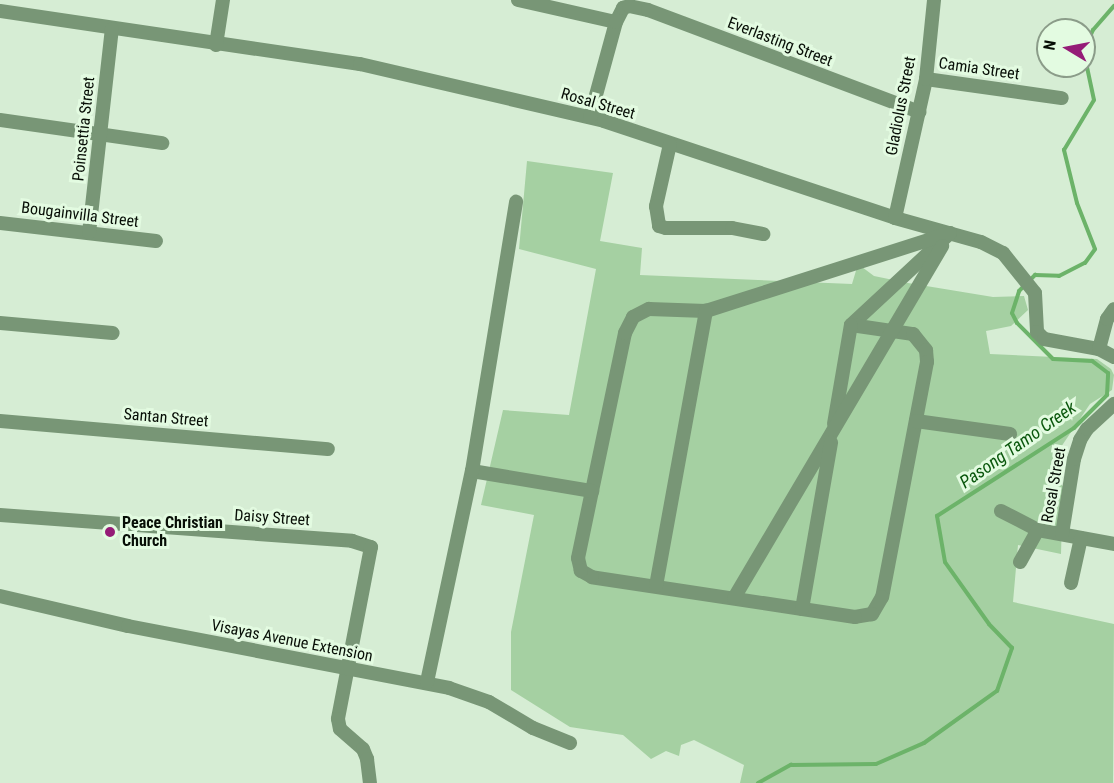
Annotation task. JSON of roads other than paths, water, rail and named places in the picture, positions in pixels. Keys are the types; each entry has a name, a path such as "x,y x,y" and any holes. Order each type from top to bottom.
{"street":[{"path":"216,45 223,0"},
{"path":"518,0 616,22 590,117"},
{"name":"Gladiolus Street","path":"894,218 927,79 934,0"},
{"name":"Everlasting Street","path":"616,22 623,8 629,6 648,10 919,112"},
{"name":"Rosal Street","path":"0,11 392,70 590,117 894,218 981,242 1003,253 1025,279 1036,299 1037,332 1044,339 1099,349 1114,357"},
{"name":"Poinsettia Street","path":"88,233 112,29"},
{"name":"Camia Street","path":"927,79 1062,98"},
{"path":"0,120 99,136 162,143"},
{"path":"670,144 656,206 659,226 687,229 732,228 762,234"},
{"path":"427,682 472,471 516,202"},
{"name":"Bougainvilla Street","path":"0,223 156,241"},
{"path":"851,325 913,334 921,340 927,350 927,362 882,597 872,614 855,617 592,577 580,570 578,558 592,491 628,324 633,317 649,309 705,311 950,233"},
{"path":"802,609 851,325 950,233"},
{"path":"734,598 950,233"},
{"path":"1099,349 1107,320 1114,309"},
{"path":"656,586 705,311"},
{"path":"0,323 112,333"},
{"name":"Rosal Street","path":"1114,404 1087,429 1080,440 1074,459 1062,534 1114,544"},
{"name":"Santan Street","path":"0,421 328,448"},
{"path":"916,421 1010,434"},
{"path":"472,471 592,491"},
{"path":"1001,511 1038,530 1062,534"},
{"name":"Daisy Street","path":"0,515 366,543 371,547 372,553 347,670"},
{"path":"1020,562 1038,530"},
{"path":"1071,583 1081,538"},
{"name":"Visayas Avenue Extension","path":"0,596 128,626 347,670 427,682 489,702 533,728 570,743"},
{"path":"347,670 338,719 340,729 363,749 367,759 370,783"}],"waterway":[{"name":"Pasong Tamo Creek","path":"1096,27 1114,6"},
{"name":"Pasong Tamo Creek","path":"758,783 791,765 876,764 924,743 997,691 1012,648 989,624 945,562 937,516 1074,428 1107,395 1108,373 1092,361 1053,359 1017,323 1012,313 1019,291 1035,275 1059,276 1085,263 1095,249 1077,203 1064,150 1094,100 1089,78"}],"place":[{"name":"Peace Christian Church","path":"110,532"}]}
